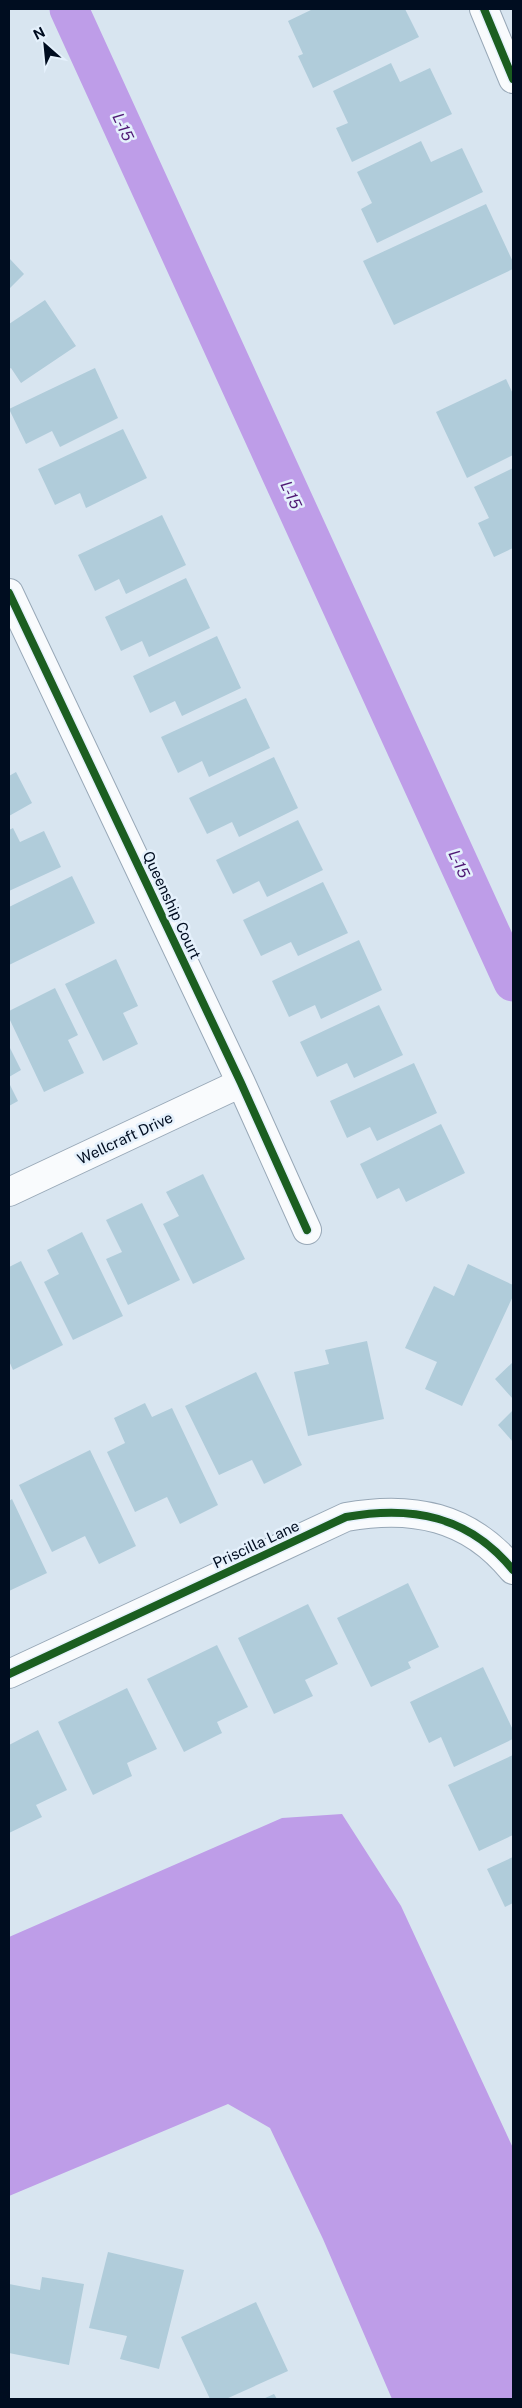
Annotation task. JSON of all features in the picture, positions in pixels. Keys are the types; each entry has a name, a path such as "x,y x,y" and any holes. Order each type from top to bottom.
{"street":[{"path":"484,9 513,79"},
{"name":"Queenship Court","path":"9,593 241,1083 307,1230"},
{"name":"Wellcraft Drive","path":"9,1192 241,1083"},
{"name":"Priscilla Lane","path":"9,1674 346,1517 374,1512 406,1511 433,1516 459,1526 482,1540 504,1558 513,1570"}],"shaded area":[{"path":"342,1814 401,1906 513,2148 513,2399 392,2399 323,2239 270,2128 228,2104 9,2196 9,1937 282,1818"}],"building":[{"path":"313,9 405,9 419,37 313,88 298,56 303,54 288,21"},
{"path":"391,63 400,82 430,68 452,114 352,162 336,128 348,123 333,91"},
{"path":"421,141 431,162 462,148 483,192 377,243 361,209 372,203 357,172"},
{"path":"486,204 513,262 513,269 394,325 363,261"},
{"path":"9,258 24,274 9,289"},
{"path":"45,300 76,346 21,383 11,368 9,369 9,324"},
{"path":"95,368 118,418 60,447 52,431 26,444 9,409"},
{"path":"506,379 513,394 513,455 467,478 436,412"},
{"path":"123,429 147,478 86,508 80,493 55,505 38,469"},
{"path":"513,468 513,548 494,557 478,523 489,518 474,487"},
{"path":"162,515 186,565 126,594 119,579 95,591 78,555"},
{"path":"186,578 210,628 149,657 142,641 121,651 105,617"},
{"path":"217,636 241,688 182,716 175,701 150,713 133,676"},
{"path":"246,698 270,748 209,777 202,761 178,773 161,737"},
{"path":"274,757 298,808 239,837 232,822 207,834 189,798"},
{"path":"16,772 32,803 9,816 9,776"},
{"path":"298,820 323,870 267,897 259,881 233,894 216,860"},
{"path":"13,828 20,842 44,831 61,867 9,891 9,830"},
{"path":"72,876 95,923 9,965 9,907"},
{"path":"323,882 348,933 298,956 291,942 261,956 243,920"},
{"path":"359,940 382,990 321,1019 315,1005 289,1017 272,981"},
{"path":"116,959 138,1006 123,1013 138,1044 103,1061 65,984"},
{"path":"55,988 78,1035 68,1040 84,1073 44,1092 9,1018 9,1011"},
{"path":"379,1005 403,1055 354,1078 347,1063 317,1077 300,1042"},
{"path":"9,1046 21,1070 9,1077"},
{"path":"414,1063 437,1113 377,1141 370,1127 347,1138 330,1101"},
{"path":"9,1083 18,1101 9,1106"},
{"path":"441,1124 465,1173 406,1202 399,1188 377,1199 360,1164"},
{"path":"203,1174 245,1259 193,1284 163,1224 179,1216 166,1192"},
{"path":"142,1203 180,1280 128,1305 106,1259 122,1252 106,1220"},
{"path":"82,1232 123,1316 73,1340 44,1282 59,1274 47,1250"},
{"path":"21,1261 63,1345 13,1370 9,1361 9,1267"},
{"path":"468,1264 513,1285 513,1296 462,1406 425,1389 437,1362 405,1348 434,1286 454,1296"},
{"path":"367,1341 384,1419 308,1436 294,1372 329,1364 325,1350"},
{"path":"513,1362 513,1399 495,1379"},
{"path":"256,1372 302,1465 264,1484 252,1460 219,1475 185,1406"},
{"path":"145,1403 152,1417 172,1408 218,1505 180,1524 167,1497 135,1512 107,1452 125,1443 114,1418"},
{"path":"513,1410 513,1442 498,1425"},
{"path":"90,1450 136,1546 99,1564 85,1536 52,1552 19,1485"},
{"path":"12,1499 47,1573 9,1591 9,1501"},
{"path":"408,1583 439,1647 408,1662 411,1668 371,1687 337,1618"},
{"path":"308,1604 338,1664 305,1680 313,1696 274,1714 238,1638"},
{"path":"217,1645 248,1707 217,1722 222,1733 184,1752 147,1679"},
{"path":"483,1667 513,1730 513,1739 454,1767 441,1737 429,1743 410,1702"},
{"path":"127,1688 157,1749 127,1763 132,1776 93,1795 58,1722"},
{"path":"38,1730 67,1790 36,1805 42,1817 9,1833 9,1745"},
{"path":"513,1755 513,1835 479,1851 448,1785"},
{"path":"513,1857 513,1903 505,1907 487,1869"},
{"path":"108,2252 184,2270 159,2369 120,2359 127,2336 89,2328"},
{"path":"42,2277 84,2284 69,2365 9,2353 9,2284 40,2290"},
{"path":"256,2302 288,2371 226,2399 210,2399 181,2337"},
{"path":"274,2394 277,2399 263,2399"}],"waterway":[{"name":"L-15","path":"69,9 513,982"}],"cycle path":[{"path":"484,9 513,79"},
{"path":"9,593 241,1083 307,1230"},
{"path":"9,1674 346,1517 394,1513 416,1514 438,1519 458,1526 478,1537 513,1570"}]}
